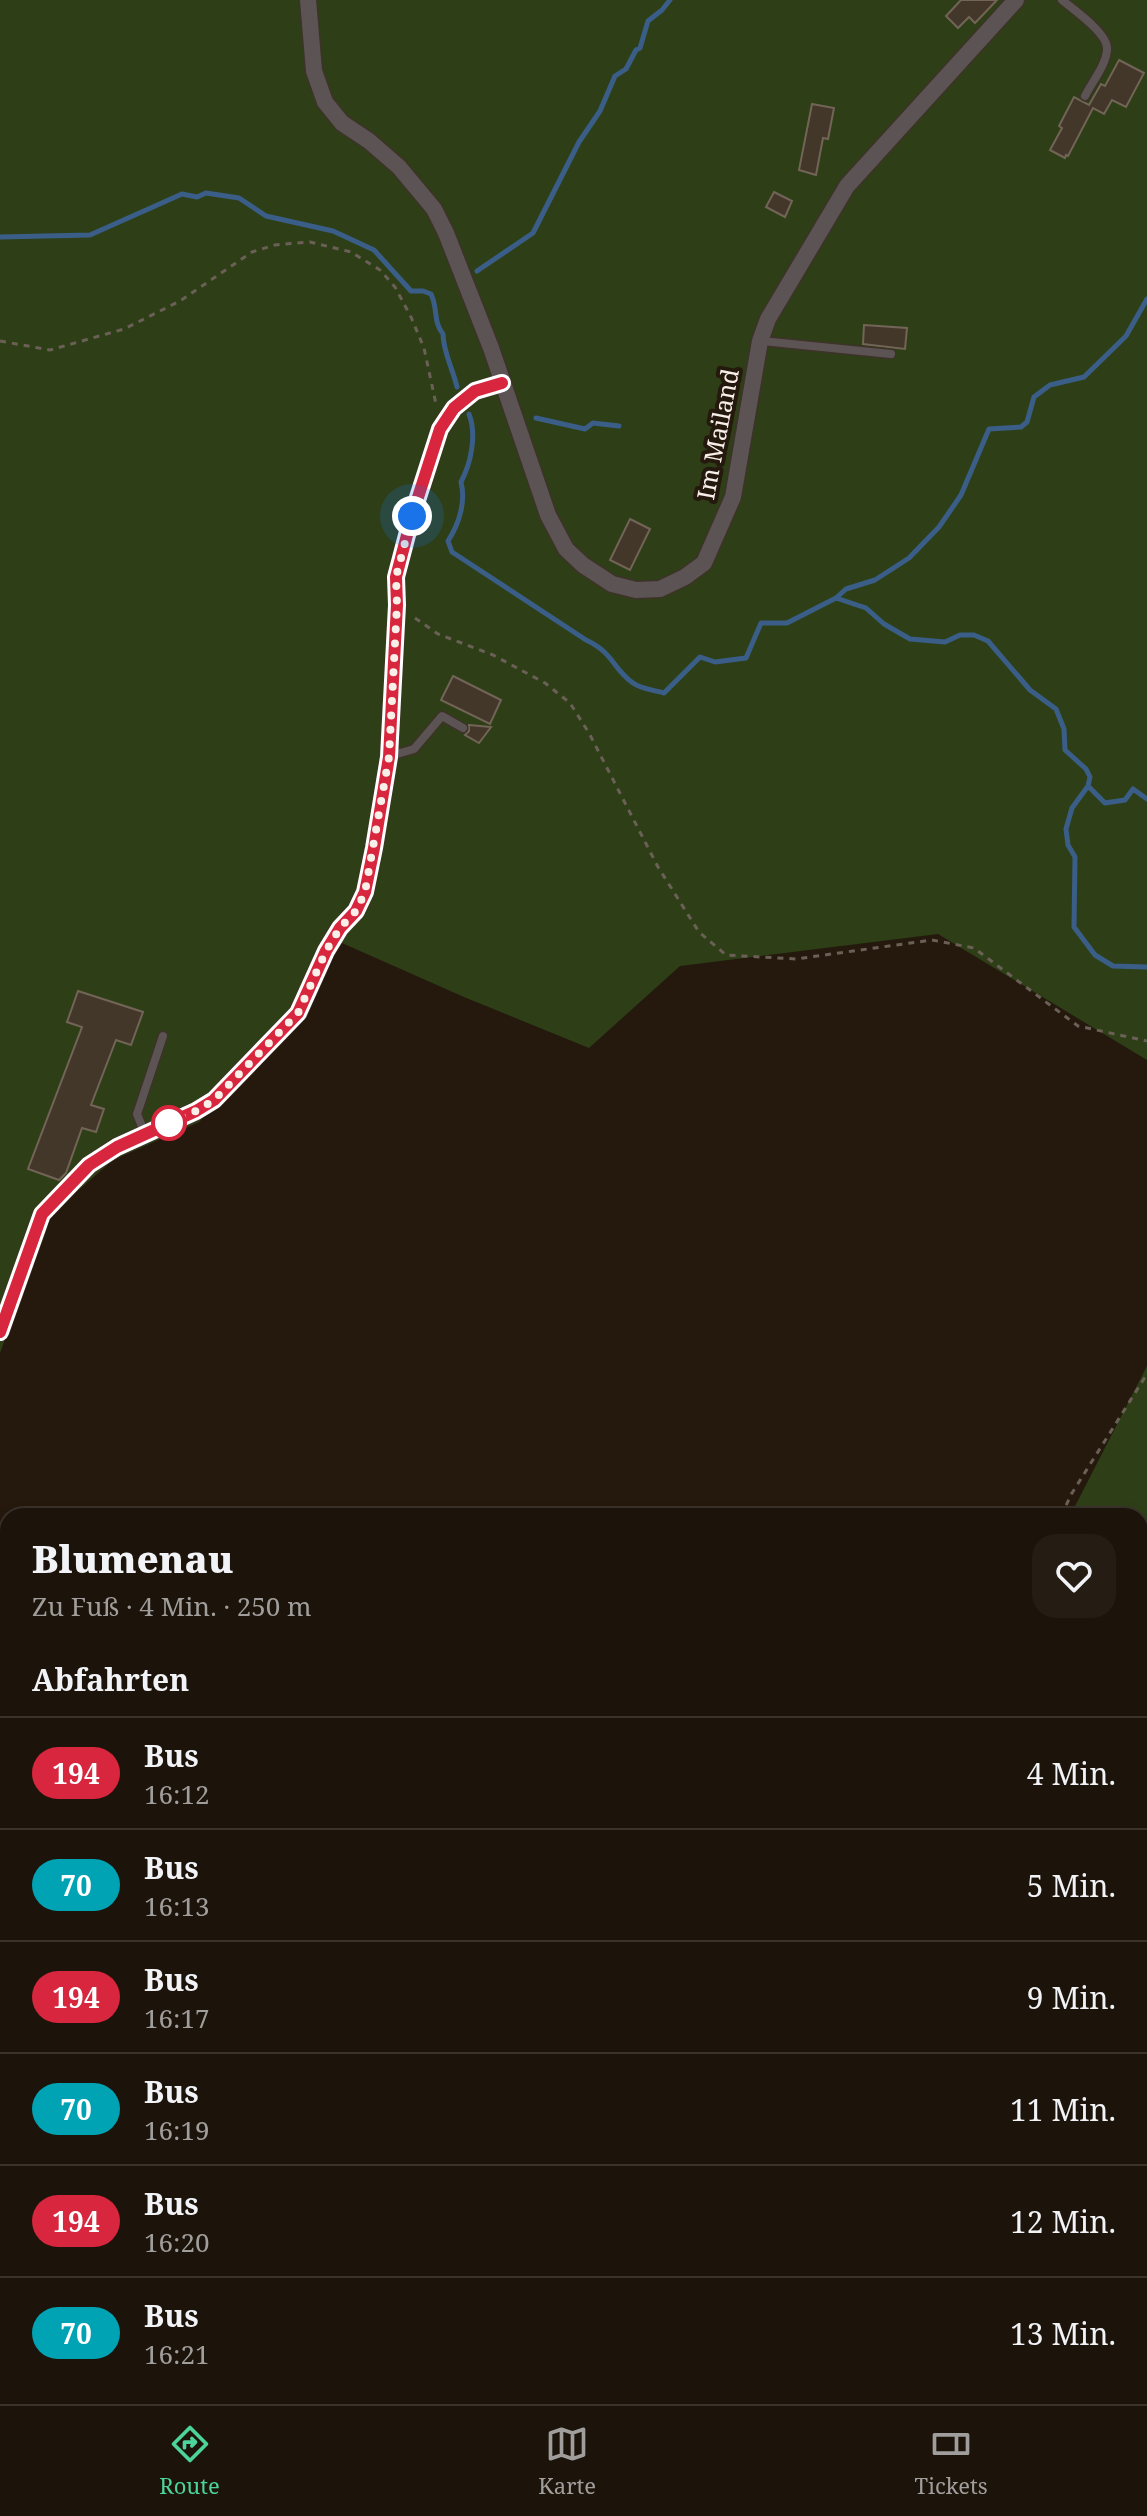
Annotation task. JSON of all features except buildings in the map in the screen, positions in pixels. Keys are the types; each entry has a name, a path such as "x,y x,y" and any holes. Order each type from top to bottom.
{"street":[{"name":"Im Mailand","path":"308,0 314,71 325,102 342,123 399,167 434,209 466,283 548,515 566,549 583,565 612,584 636,590 660,589 685,577 708,557 733,497 760,341 768,319 847,186 1016,0"},
{"path":"0,1332 42,1214 89,1165 117,1147 214,1100 298,1013 326,951 340,928 356,911 365,892 389,757 396,577 412,516 440,429 454,408 475,391 502,383"}],"lane":[{"path":"1062,0 1103,35 1108,48 1105,60 1085,96"},
{"path":"760,341 891,354"},
{"path":"389,757 414,749 442,716 463,728"},
{"path":"145,1134 137,1114 163,1036"}],"path":[{"path":"0,341 50,350 124,329 180,301 252,252 275,245 310,242 351,252 380,270 395,287 424,348 433,381 440,429"},
{"path":"397,605 438,634 493,655 545,683 570,703 596,745 658,867 699,932 726,955 796,959 932,940 974,948 1078,1026 1147,1041"},
{"path":"1065,1508 1147,1374"}],"green space":[{"path":"0,0 1147,0 1147,1060 938,934 680,966 589,1048 342,943 298,1013 199,1122 113,1160 50,1215 0,1353"},
{"path":"1147,1366 1147,1508 1074,1508"}],"waterway":[{"path":"477,271 533,233 579,142 600,111 615,76 626,69 640,48 648,21 670,0"},
{"path":"0,237 90,235 182,194 197,197 206,193 239,198 266,216 333,231 374,250 411,291 431,294 457,387"},
{"path":"469,414 473,431 472,449 461,482 463,497 460,513 448,541 452,552 595,645 633,683 664,693 700,657 715,662 746,658 761,623 787,623 836,598 846,589 875,580 909,558 939,527 961,495 989,429 1021,427 1027,422 1034,397 1050,385 1084,377 1126,336 1147,299"},
{"path":"536,418 585,429 593,423 619,426"},
{"path":"836,598 866,608 884,624 910,639 945,642 960,635 974,635 988,641 1030,690 1056,709 1064,729 1065,750 1086,769 1090,777 1088,786 1072,808 1066,829 1068,845 1075,857 1074,927 1095,955 1113,966 1147,967"},
{"path":"1088,786 1105,803 1125,800 1133,789 1147,799"}],"bus line":[{"name":"194","path":"0,1332 42,1214 89,1165 117,1147 214,1100 298,1013 326,951 340,928 356,911 365,892 389,757 396,577 412,516 440,429 454,408 475,391 502,383"}],"route":[{"path":"169,1123 214,1100 298,1013 326,951 340,928 356,911 365,892 389,757 396,577 412,516"}]}
